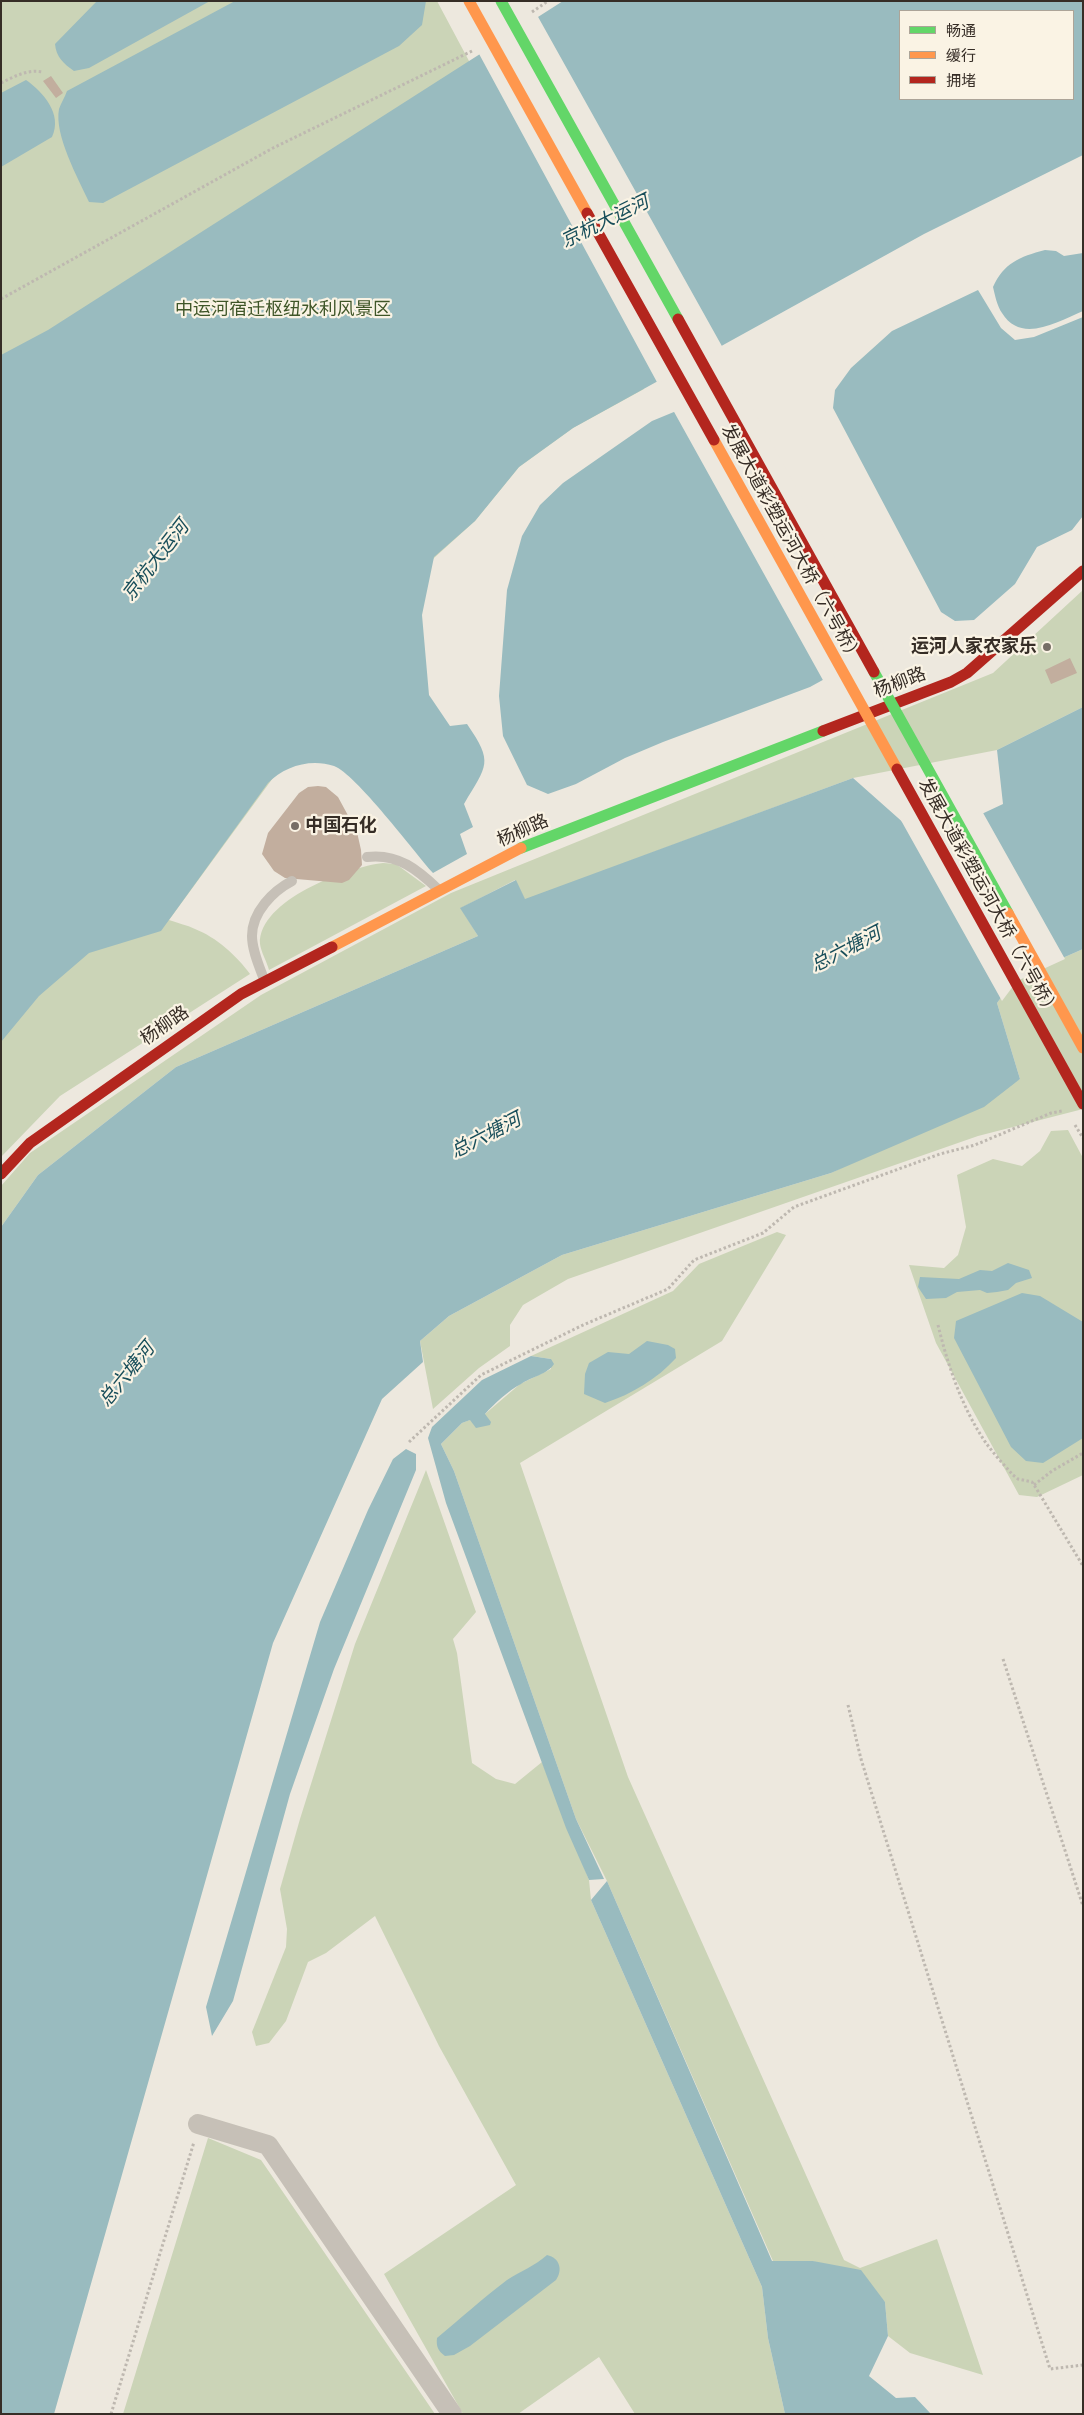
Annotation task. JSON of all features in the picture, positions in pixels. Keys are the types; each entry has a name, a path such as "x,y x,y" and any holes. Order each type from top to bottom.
{"main road":[{"name":"发展大道彩塑运河大桥（六号桥）","path":"469,1 1083,1104"},
{"name":"发展大道彩塑运河大桥（六号桥）","path":"502,1 1083,1048"},
{"name":"杨柳路","path":"1,1174 30,1143 241,994 528,845 951,682 967,673 1083,571"}],"street":[{"path":"198,2124 268,2146 452,2414"}],"lane":[{"path":"367,857 388,857 406,862 440,891"},
{"path":"265,982 251,935 259,911 278,889 292,881"}],"path":[{"path":"525,17 548,1"},
{"path":"1,299 273,148 477,47"},
{"path":"1,84 17,75 35,70 43,72"},
{"path":"409,1442 481,1375 583,1325 668,1289 694,1260 763,1233 794,1207 940,1154 975,1145 1051,1113 1068,1110"},
{"path":"938,1325 961,1398 974,1425 1013,1475 1018,1479 1032,1482 1083,1566"},
{"path":"1034,1485 1052,1471 1083,1453"},
{"path":"1003,1659 1083,1906"},
{"path":"848,1705 861,1759 1050,2369 1083,2365"},
{"path":"111,2414 190,2160 198,2124"}],"green space":[{"name":"中运河宿迁枢纽水利风景区","path":"1,1 437,1 644,389 573,428 519,467 475,521 434,558 169,920 203,932 211,937 239,960 250,974 60,1096 1,1157"},
{"path":"1083,590 1083,707 997,750 853,778 525,900 515,880 461,908 478,936 176,1067 38,1175 1,1227 1,1186 30,1153 261,995 451,893 993,673"},
{"path":"383,863 396,864 426,886 269,970 260,944 263,928 273,913 308,888 349,871"},
{"path":"1083,949 1083,1109 978,1136 568,1279 523,1305 510,1325 510,1346 479,1368 433,1409 420,1341 449,1316 562,1255 831,1173 1020,1079 997,1003 1015,979"},
{"path":"1068,1130 1083,1158 1083,1475 1037,1497 1019,1495 936,1343 909,1265 944,1268 958,1255 966,1227 957,1175 993,1159 1022,1166 1040,1151 1051,1131"},
{"path":"777,1232 786,1235 722,1341 520,1463 628,1777 844,2260 860,2268 937,2239 983,2375 910,2353 888,2336 885,2302 813,2261 773,2261 607,1881 576,1819 454,1471 441,1444 462,1423 485,1414 520,1384 551,1369 551,1359 531,1356 673,1291 699,1264"},
{"path":"426,1470 476,1612 453,1639 457,1653 472,1763 496,1779 515,1784 542,1762 589,1880 591,1900 762,2287 768,2338 785,2414 635,2414 599,2357 518,2414 463,2414 384,2274 516,2185 439,2046 375,1916 326,1953 308,1962 286,2021 269,2043 256,2046 252,2032 286,1947 287,1929 280,1889 300,1819 355,1644"},
{"path":"208,2138 261,2160 435,2414 123,2414"}],"water":[{"path":"97,1 210,1 89,68 74,71 61,60 55,44"},
{"path":"235,1 426,1 422,25 399,46 103,203 89,202 73,169 60,131 59,109 67,91"},
{"name":"中运河宿迁枢纽水利风景区","path":"563,1 1083,1 1083,155 924,234 573,428 519,467 475,521 434,557 422,615 429,695 450,726 467,724 476,737 484,756 482,772 464,804 473,827 460,834 467,854 433,873 385,815 344,772 334,766 316,763 307,763 290,768 274,777 268,783 161,931 89,953 39,996 1,1042 1,355 48,330"},
{"path":"26,80 50,104 55,120 55,128 52,137 1,167 1,93"},
{"path":"1045,250 1056,251 1064,256 1083,253 1083,311 1040,328 1029,329 1019,327 1010,322 1002,313 997,304 993,287 1002,272 1013,262 1027,255"},
{"path":"978,290 1001,328 1015,340 1034,337 1083,317 1083,516 1072,530 1037,547 1015,584 974,620 955,621 941,612 833,408 835,390 851,368 892,331"},
{"path":"732,388 881,648 810,687 663,742 625,758 576,784 548,794 527,785 503,736 499,696 507,590 522,536 540,505 563,483 652,421"},
{"name":"总六塘河","path":"1083,707 1083,949 1015,979 997,1003 1020,1079 984,1107 831,1173 562,1255 449,1316 420,1341 423,1362 382,1399 273,1643 54,2414 1,2414 1,1227 38,1175 176,1067 478,936 460,908 516,880 525,899 853,778 924,841 1003,804 997,750"},
{"path":"1008,1263 1029,1270 1032,1278 1016,1283 1008,1290 987,1293 980,1290 957,1292 946,1298 926,1299 918,1287 920,1277 959,1279 980,1270 992,1271"},
{"path":"1022,1293 1040,1296 1083,1322 1083,1438 1043,1463 1026,1461 1011,1447 954,1338 956,1321"},
{"path":"647,1341 668,1345 675,1349 676,1358 652,1379 634,1390 605,1403 584,1394 585,1374 589,1363 608,1352 629,1354"},
{"path":"531,1356 551,1359 554,1364 548,1370 511,1390 493,1406 485,1414 491,1422 490,1425 476,1428 470,1420 462,1423 441,1444 454,1471 576,1819 604,1879 589,1880 566,1828 446,1503 428,1438 432,1427 482,1380"},
{"path":"406,1449 416,1454 416,1470 334,1669 290,1794 233,2001 212,2036 206,2007 320,1622 368,1510 393,1459"},
{"path":"607,1881 772,2261 813,2261 861,2270 885,2302 888,2336 869,2376 896,2398 915,2397 931,2414 785,2414 768,2338 762,2287 591,1900"},
{"path":"547,2255 555,2259 559,2265 560,2268 556,2280 470,2346 454,2355 445,2356 439,2350 437,2338 507,2280"}],"pier":[{"path":"537,15 723,348 658,384 478,52"},
{"path":"732,386 745,395 884,647 883,650 824,682 673,410"},
{"path":"982,811 1065,959 1017,981 1002,1001 898,815 924,838"}],"building":[{"path":"51,76 63,93 56,98 43,81"},
{"path":"1070,658 1077,673 1051,684 1045,670"},
{"path":"308,787 326,787 338,797 357,832 362,865 349,880 342,883 285,878 274,871 262,854 268,833 299,793"}],"traffic: fast":[{"path":"501,1 678,319"},
{"path":"874,672 1008,913"},
{"path":"521,848 823,731"}],"traffic: slow":[{"path":"469,1 587,213"},
{"path":"714,440 897,769"},
{"path":"332,947 521,848"},
{"path":"1008,913 1083,1048"}],"traffic: jam":[{"path":"587,213 714,440"},
{"path":"678,319 874,672"},
{"path":"823,731 951,682 967,673 1083,571"},
{"path":"897,769 1083,1104"},
{"path":"1,1174 30,1143 241,994 332,947"}],"place":[{"name":"运河人家农家乐","path":"1047,647"},
{"name":"中国石化","path":"295,826"}],"water label":[{"name":"京杭大运河","path":"605,222"},
{"name":"京杭大运河","path":"156,561"}]}
